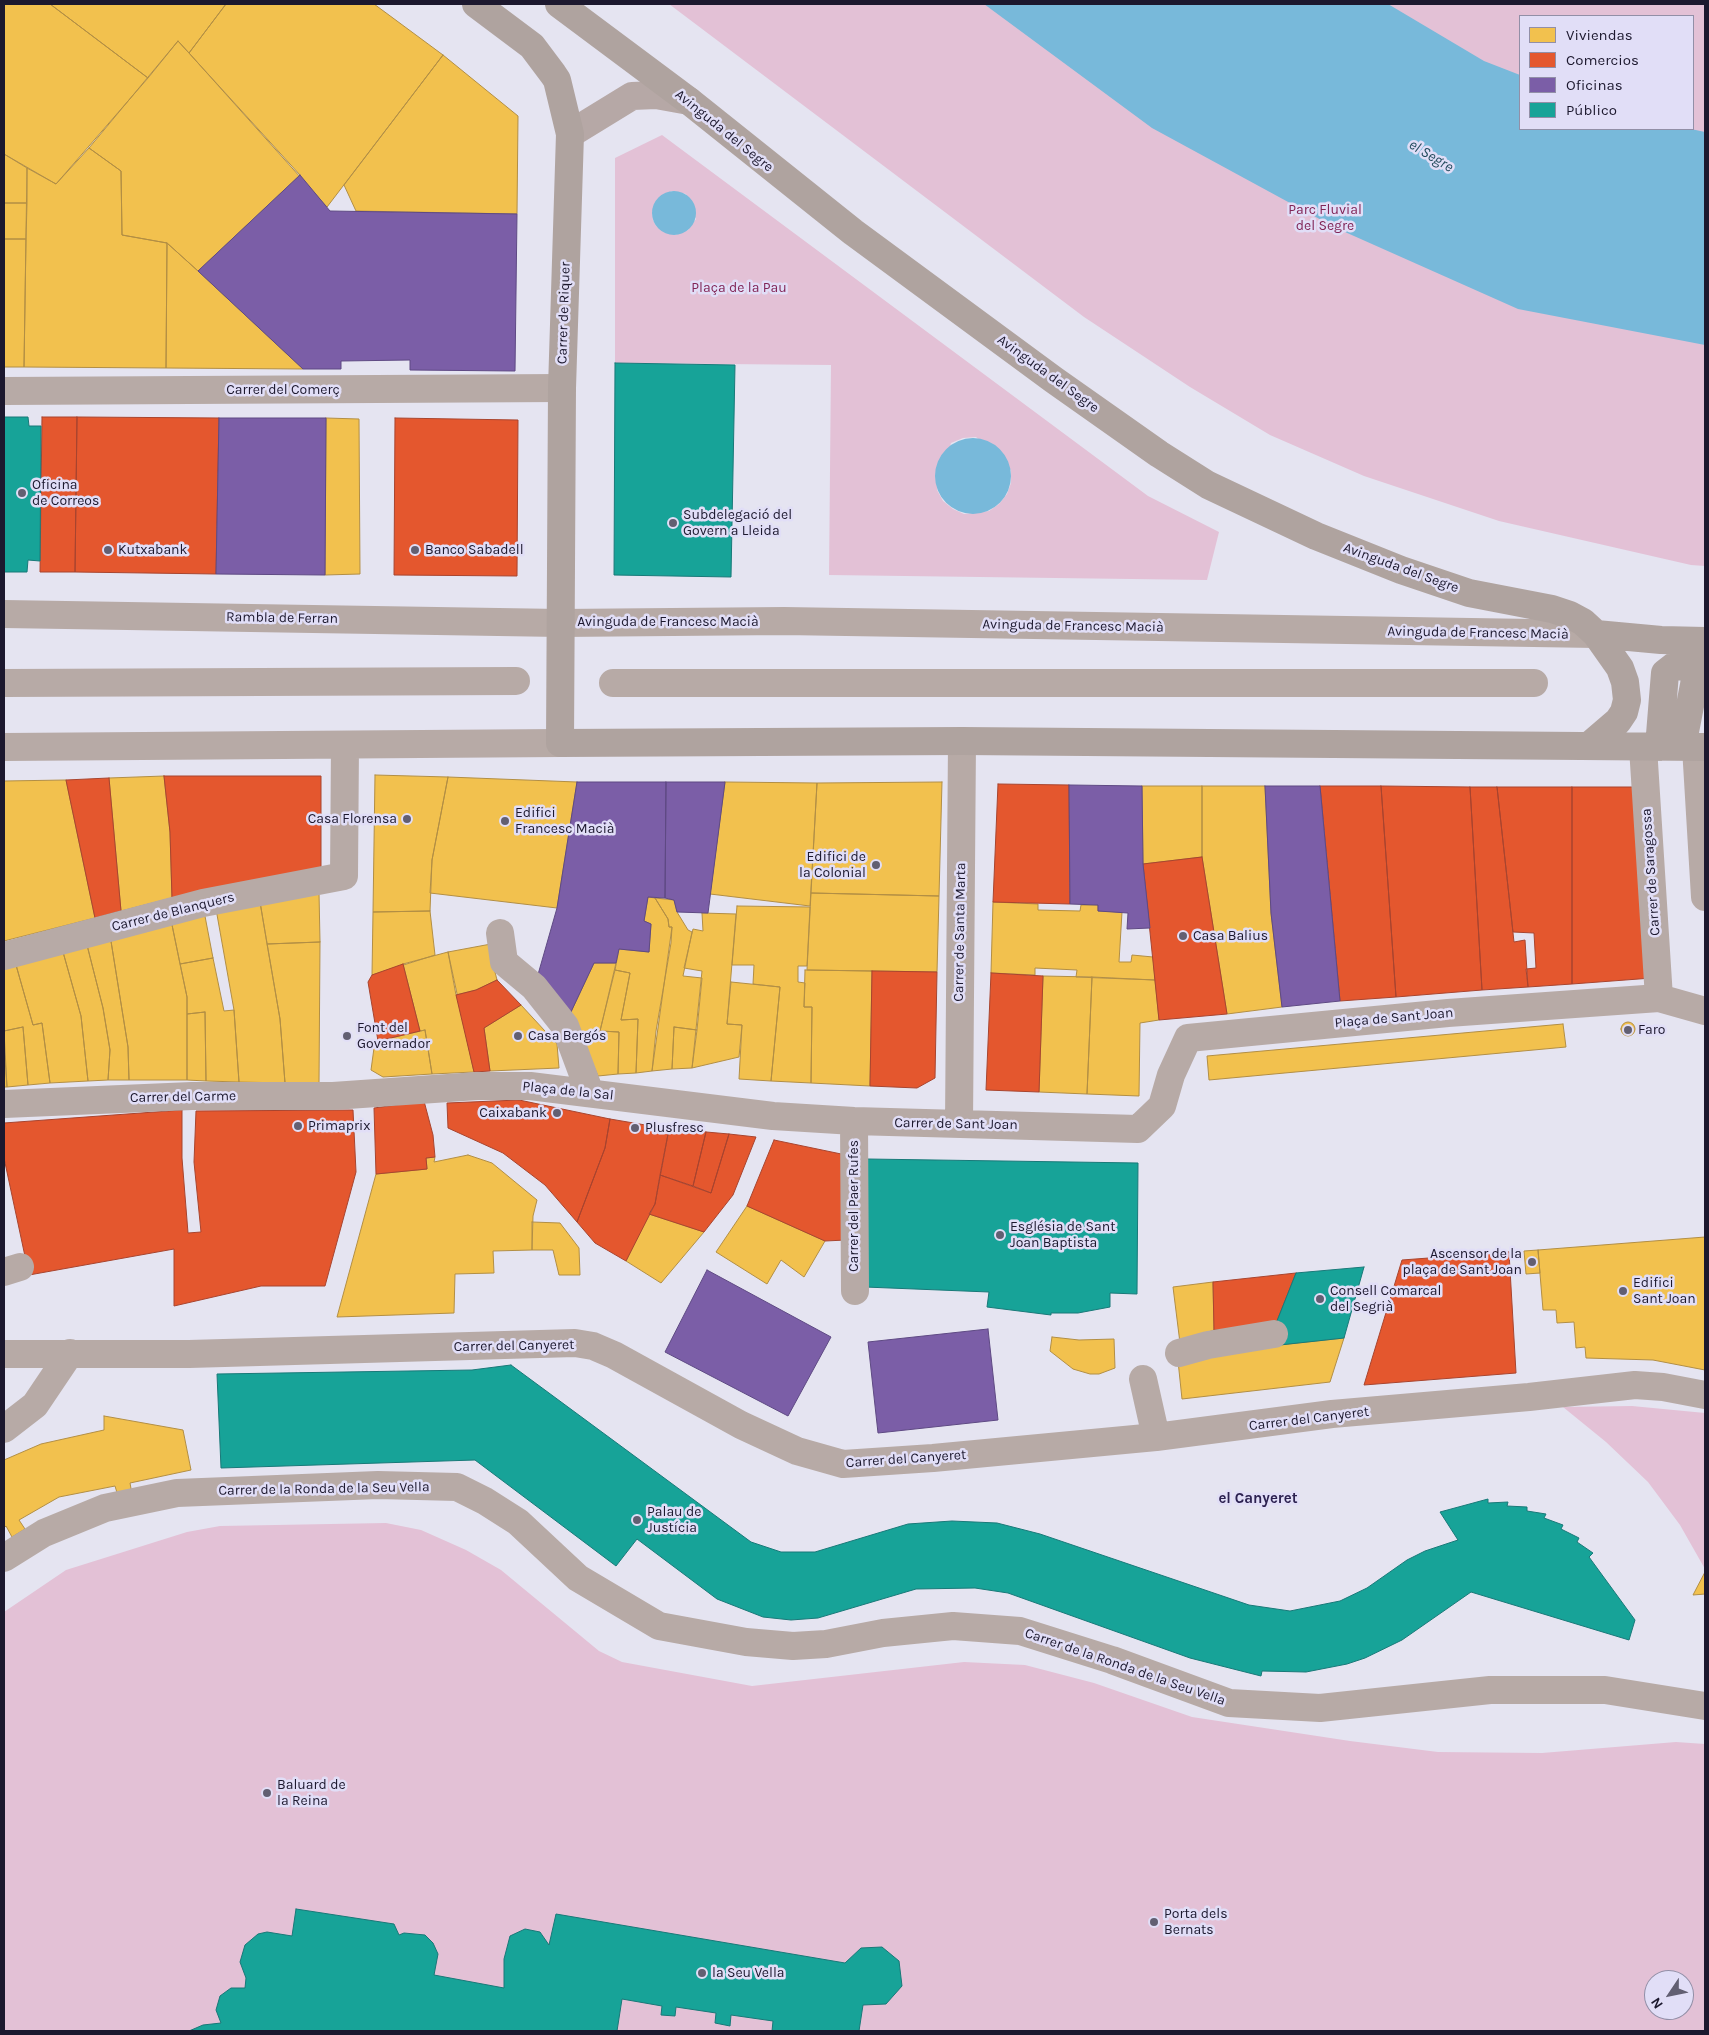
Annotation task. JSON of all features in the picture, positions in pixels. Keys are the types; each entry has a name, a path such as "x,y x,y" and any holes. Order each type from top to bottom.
{"main road":[{"path":"476,4 532,46 553,74 557,80 570,134"},
{"name":"Avinguda del Segre","path":"559,4 689,101 853,232 1061,385 1159,454 1208,485 1316,536 1401,570 1469,593 1570,615 1596,634"},
{"name":"Carrer de Riquer","path":"560,623 562,388 570,134"},
{"name":"Avinguda de Francesc Macià","path":"560,623 560,743"},
{"path":"1590,745 1618,722 1624,712 1627,700 1625,682 1620,668 1596,634"},
{"name":"Avinguda de Francesc Macià","path":"1596,634 1703,641"},
{"path":"560,743 962,741 1677,747 1700,668 1703,641"}],"street":[{"path":"570,134 632,96 656,95 689,101"},
{"name":"Carrer del Comerç","path":"4,391 562,388"},
{"name":"Rambla de Ferran","path":"4,614 560,623"},
{"name":"Avinguda de Francesc Macià","path":"560,623 784,621 1596,634"},
{"path":"4,682 516,681"},
{"path":"612,683 1534,683"},
{"name":"Carrer de Santa Marta","path":"959,1123 962,741"},
{"path":"4,747 560,743"},
{"name":"Carrer de Blanquers","path":"4,956 202,903 344,876 344,745"},
{"path":"1677,747 1705,898"},
{"name":"Carrer de Saragossa","path":"1658,998 1677,747"},
{"path":"500,933 504,962 534,987 565,1026 590,1093"},
{"name":"Plaça de Sant Joan","path":"1138,1129 1162,1106 1170,1075 1188,1038 1448,1013 1658,998 1705,1012"},
{"name":"Plaça de la Sal","path":"362,1094 477,1086 530,1086 773,1116"},
{"name":"Carrer del Carme","path":"4,1104 192,1096 333,1096 362,1094"},
{"name":"Carrer de Sant Joan","path":"773,1116 854,1121 1138,1129"},
{"name":"Carrer del Paer Rufes","path":"854,1121 855,1291"},
{"path":"1179,1353 1208,1345 1274,1334"},
{"name":"Carrer del Canyeret","path":"4,1354 189,1354 575,1343 593,1346 614,1355 741,1425 797,1451 843,1464 933,1458 1156,1437 1332,1414 1529,1397 1635,1385 1664,1387 1705,1395"},
{"path":"4,1429 35,1405 70,1353"},
{"path":"1143,1379 1156,1437"},
{"name":"Carrer de la Ronda de la Seu Vella","path":"4,1558 44,1533 105,1508 176,1493 378,1485 457,1487 486,1501 518,1522 578,1578 660,1626 746,1642 802,1645 826,1644 883,1633 952,1626 1020,1631 1112,1660 1229,1703 1320,1708 1490,1690 1605,1690 1705,1706"}],"green space":[{"name":"Parc Fluvial del Segre","path":"669,4 1705,4 1705,566 1691,565 1499,521 1364,476 1270,435 1190,387 1084,317"},
{"name":"Plaça de la Pau","path":"662,135 1148,496 1219,532 1207,580 829,575 831,365 615,363 615,158","holes":["671,191 686,194 696,219 688,230 675,235 656,226 652,212","976,437 1011,470 1011,483 1007,494 999,504 989,511 964,514 953,509 943,501 937,490 951,443 963,438"]},
{"path":"1632,1406 1705,1413 1705,1569 1680,1525 1648,1482 1606,1442 1563,1407"},
{"name":"la Seu Vella","path":"386,1523 421,1530 466,1550 501,1570 599,1651 622,1662 752,1686 964,1662 1025,1665 1094,1683 1192,1717 1350,1741 1438,1752 1542,1753 1676,1742 1705,1744 1705,2031 4,2031 4,1612 66,1570 187,1532 220,1526"}],"water":[{"name":"el Segre","path":"984,4 1388,4 1484,61 1519,75 1519,130 1694,130 1705,132 1705,345 1518,309 1336,228 1152,128"},
{"path":"678,191 690,197 695,204 695,222 690,229 683,234 670,235 658,229 653,222 652,209 658,197 665,192"},
{"path":"981,438 994,444 1005,455 1011,468 1009,491 994,508 981,514 965,514 952,508 937,491 935,468 941,455 958,440"}],"building: Viviendas":[{"path":"4,4 50,4 148,78 56,184 4,154"},
{"path":"50,4 226,4 189,53 178,41 148,78"},
{"path":"226,4 374,4 443,55 327,207 189,53"},
{"path":"178,41 300,175 198,271 167,243 122,235 121,171 89,148"},
{"path":"443,55 518,116 517,214 356,211 344,185"},
{"path":"89,148 121,171 122,235 167,243 166,368 24,367 27,168 56,184"},
{"path":"4,154 27,168 27,203 4,203"},
{"path":"4,203 27,203 26,239 4,239"},
{"path":"4,239 26,239 24,367 4,367"},
{"path":"167,243 198,271 303,369 166,368"},
{"path":"326,418 359,419 360,574 325,575"},
{"name":"Casa Florensa","path":"375,775 448,777 432,860 430,911 373,912"},
{"path":"164,776 170,832 172,898 121,911 109,778"},
{"name":"Edifici Francesc Macià","path":"448,777 577,782 557,908 430,893 432,860"},
{"path":"66,780 95,918 4,941 4,781"},
{"path":"725,782 817,783 810,906 710,894"},
{"name":"Edifici de la Colonial","path":"942,782 939,896 811,893 817,783"},
{"path":"1142,786 1202,786 1202,857 1143,864"},
{"path":"1202,786 1265,786 1271,913 1282,1007 1227,1014 1202,857"},
{"path":"319,892 320,942 267,944 260,902"},
{"path":"811,893 939,896 937,972 807,970"},
{"path":"648,897 655,898 668,919 669,927 672,927 671,943 656,1031 652,1071 636,1073 638,1019 621,1020 630,973 615,970 619,949 649,952 651,924 644,921"},
{"path":"655,898 674,900 677,912 688,930 692,932 683,976 702,978 697,1030 674,1027 672,1069 652,1071 672,927 669,927 668,919"},
{"path":"260,902 280,1019 285,1083 239,1082 234,1010 216,909"},
{"path":"993,902 1038,904 1038,910 1080,911 1081,905 1098,905 1098,911 1122,912 1119,962 1131,962 1132,955 1153,957 1155,980 1076,977 1077,970 1035,968 1035,975 991,973"},
{"path":"737,906 810,907 807,966 798,966 798,982 805,983 804,1007 812,1007 811,1083 771,1081 780,987 753,984 754,965 732,965"},
{"path":"204,911 213,958 180,964 171,920"},
{"path":"430,911 435,955 372,975 373,912"},
{"path":"702,913 736,914 727,1024 742,1025 739,1057 692,1068 702,971 684,968 693,929 703,931"},
{"path":"171,920 187,997 187,1080 129,1080 128,1047 110,935"},
{"path":"110,935 128,1047 129,1080 108,1080 110,1050 103,1008 87,945"},
{"path":"320,942 319,1084 285,1083 280,1019 267,944"},
{"path":"491,944 497,980 476,990 456,995 448,952"},
{"path":"87,945 103,1008 110,1050 108,1080 88,1081 81,1016 63,952"},
{"path":"63,952 81,1016 88,1081 50,1083 42,1023 33,1025 16,965"},
{"path":"448,952 474,1072 432,1074 425,1030 420,1031 403,964"},
{"path":"213,958 224,1011 234,1010 239,1082 206,1081 205,1012 187,1014 187,997 180,964"},
{"path":"594,963 616,963 600,1031 583,1042 570,1014"},
{"path":"16,965 33,1025 42,1023 50,1083 28,1085 23,1027 4,1031 4,969"},
{"path":"615,970 630,973 621,1020 638,1019 636,1073 618,1074 619,1032 600,1031"},
{"path":"805,970 872,971 870,1086 811,1083 812,1007 804,1007"},
{"path":"1043,976 1092,977 1087,1094 1039,1092"},
{"path":"1092,977 1155,980 1159,1020 1140,1023 1139,1096 1087,1094"},
{"path":"731,982 780,987 771,1081 739,1079 742,1025 727,1024"},
{"name":"Casa Bergós","path":"521,1005 557,1044 559,1068 490,1071 484,1028"},
{"path":"205,1012 206,1081 187,1080 187,1014"},
{"name":"Faro","path":"1625,1022 1631,1022 1635,1029 1631,1036 1625,1036 1621,1032 1621,1026"},
{"path":"1563,1024 1566,1047 1209,1080 1207,1056"},
{"path":"23,1027 28,1085 7,1087 4,1031"},
{"path":"674,1027 697,1030 692,1068 672,1069"},
{"path":"425,1030 432,1074 383,1077 371,1070 374,1048 378,1047 378,1041"},
{"path":"600,1031 619,1032 618,1074 598,1076 583,1042"},
{"path":"4,1045 7,1087 4,1087"},
{"path":"468,1155 492,1163 537,1200 533,1216 532,1250 493,1251 494,1273 455,1274 454,1313 337,1317 376,1174 427,1169 426,1158 435,1157 434,1162"},
{"path":"747,1206 825,1241 804,1277 781,1260 767,1284 716,1252"},
{"path":"649,1214 704,1232 661,1283 626,1261"},
{"path":"532,1222 560,1223 579,1248 580,1275 559,1275 553,1250 532,1250"},
{"name":"Edifici Sant Joan","path":"1705,1237 1705,1370 1653,1360 1586,1358 1585,1347 1576,1348 1574,1322 1557,1323 1556,1310 1543,1310 1538,1250"},
{"name":"Ascensor de la plaça de Sant Joan","path":"1538,1250 1540,1273 1526,1274 1524,1251"},
{"path":"1213,1282 1214,1330 1180,1343 1173,1287"},
{"path":"1052,1337 1079,1340 1114,1339 1115,1368 1099,1374 1090,1374 1073,1369 1050,1351"},
{"path":"1344,1338 1330,1382 1182,1399 1178,1361 1241,1349"},
{"path":"104,1416 183,1430 191,1470 130,1483 132,1494 118,1496 115,1486 59,1497 19,1520 25,1529 12,1537 6,1526 4,1528 4,1460 41,1444 104,1430"},
{"path":"1705,1572 1705,1594 1693,1595"}],"building: Comercios":[{"path":"42,417 77,417 75,572 40,572"},
{"path":"77,417 219,418 216,574 75,572"},
{"path":"395,418 518,420 517,576 394,575"},
{"path":"164,776 321,776 321,870 172,898 170,832"},
{"path":"109,778 121,911 95,918 66,780"},
{"path":"998,784 1069,785 1070,904 993,902"},
{"path":"1320,786 1381,786 1396,997 1340,1001"},
{"path":"1381,786 1470,787 1482,990 1396,997"},
{"path":"1470,787 1497,787 1514,942 1525,940 1528,987 1482,990"},
{"path":"1497,787 1572,787 1572,984 1528,987 1526,969 1536,968 1534,933 1513,932"},
{"path":"1572,787 1641,787 1652,978 1572,984"},
{"name":"Casa Balius","path":"1202,857 1227,1014 1159,1020 1143,864"},
{"path":"403,964 420,1031 378,1041 368,982 372,975"},
{"path":"872,971 937,972 935,1078 917,1088 870,1086"},
{"path":"991,973 1043,976 1039,1092 986,1090"},
{"path":"497,980 521,1005 484,1028 490,1071 474,1072 456,995 476,990"},
{"path":"519,1100 610,1119 605,1148 577,1222 545,1185 503,1153 448,1128 447,1103"},
{"path":"424,1101 433,1135 435,1157 426,1158 427,1169 376,1174 374,1108"},
{"path":"182,1110 182,1158 188,1233 201,1232 194,1162 196,1111 353,1110 356,1172 325,1286 261,1286 174,1306 174,1249 29,1275 4,1158 4,1123"},
{"path":"610,1119 669,1129 655,1204 626,1261 595,1243 577,1222 605,1148"},
{"path":"669,1129 706,1132 693,1186 660,1175"},
{"path":"706,1132 729,1134 711,1193 693,1186"},
{"path":"729,1134 756,1137 733,1195 704,1232 649,1214 655,1204 660,1175 711,1193"},
{"path":"774,1140 846,1155 846,1240 825,1241 747,1206"},
{"path":"1509,1252 1516,1373 1364,1385 1402,1260"},
{"path":"1296,1273 1275,1326 1214,1330 1213,1282"}],"building: Oficinas":[{"path":"300,175 330,211 517,214 515,371 410,370 410,360 341,361 341,369 303,369 198,271"},
{"path":"219,418 326,418 325,575 216,574"},
{"path":"577,782 666,782 665,898 648,897 644,921 651,924 649,952 619,949 616,963 594,963 570,1014 537,978 557,908"},
{"path":"666,782 725,782 708,913 677,912 674,900 665,898"},
{"path":"1069,785 1142,786 1143,864 1150,928 1127,929 1128,913 1098,911 1098,905 1070,904"},
{"path":"1265,786 1320,786 1340,1001 1282,1007 1271,913"},
{"path":"707,1270 831,1337 788,1416 665,1352"},
{"path":"988,1329 998,1420 878,1433 868,1342"}],"building: Público":[{"name":"Subdelegació del Govern a Lleida","path":"615,363 735,365 731,577 614,575"},
{"name":"Oficina de Correos","path":"4,417 28,417 29,426 41,426 40,561 28,560 27,572 4,572"},
{"name":"Església de Sant Joan Baptista","path":"867,1159 1138,1163 1137,1294 1110,1293 1110,1307 1078,1313 1051,1313 1051,1315 987,1307 989,1292 865,1287"},
{"name":"Consell Comarcal del Segrià","path":"1364,1267 1344,1338 1280,1345 1275,1326 1296,1273"},
{"name":"Palau de Justícia","path":"511,1365 751,1542 781,1552 815,1552 908,1524 952,1521 997,1523 1040,1534 1249,1605 1290,1611 1340,1601 1367,1588 1407,1560 1425,1551 1458,1540 1440,1512 1488,1499 1488,1503 1508,1502 1507,1506 1527,1507 1527,1511 1546,1514 1544,1518 1563,1525 1561,1529 1579,1538 1577,1542 1593,1553 1589,1557 1635,1620 1629,1640 1471,1592 1402,1640 1365,1658 1347,1664 1306,1672 1262,1671 1261,1676 1190,1658 1008,1593 975,1588 916,1589 818,1618 791,1620 763,1617 717,1599 637,1539 616,1566 475,1460 221,1468 217,1374 472,1370"},
{"name":"la Seu Vella","path":"296,1909 394,1924 399,1935 404,1933 425,1935 433,1943 438,1954 434,1975 504,1988 504,1959 510,1936 525,1929 540,1932 549,1945 556,1914 845,1963 861,1948 882,1947 899,1961 902,1986 886,2004 863,2005 859,2031 772,2031 773,2021 731,2015 730,2026 715,2023 716,2013 676,2007 675,2016 661,2015 662,2006 622,1999 617,2031 189,2031 203,2025 221,2023 216,2010 220,1996 231,1988 245,1988 246,1978 240,1962 245,1945 258,1934 267,1932 292,1936"}],"place":[{"name":"Oficina de Correos","path":"22,493"},
{"name":"Subdelegació del Govern a Lleida","path":"673,523"},
{"name":"Kutxabank","path":"108,550"},
{"name":"Banco Sabadell","path":"415,550"},
{"name":"Casa Florensa","path":"407,819"},
{"name":"Edifici Francesc Macià","path":"505,821"},
{"name":"Edifici de la Colonial","path":"876,865"},
{"name":"Casa Balius","path":"1183,936"},
{"name":"Faro","path":"1628,1030"},
{"name":"Font del Governador","path":"347,1036"},
{"name":"Casa Bergós","path":"518,1036"},
{"name":"Caixabank","path":"557,1113"},
{"name":"Primaprix","path":"298,1126"},
{"name":"Plusfresc","path":"635,1128"},
{"name":"Església de Sant Joan Baptista","path":"1000,1235"},
{"name":"Ascensor de la plaça de Sant Joan","path":"1532,1262"},
{"name":"Edifici Sant Joan","path":"1623,1291"},
{"name":"Consell Comarcal del Segrià","path":"1320,1299"},
{"name":"Palau de Justícia","path":"637,1520"},
{"name":"Baluard de la Reina","path":"267,1793"},
{"name":"Porta dels Bernats","path":"1154,1922"},
{"name":"la Seu Vella","path":"702,1973"}],"district":[{"name":"el Canyeret","path":"1258,1499"}]}
